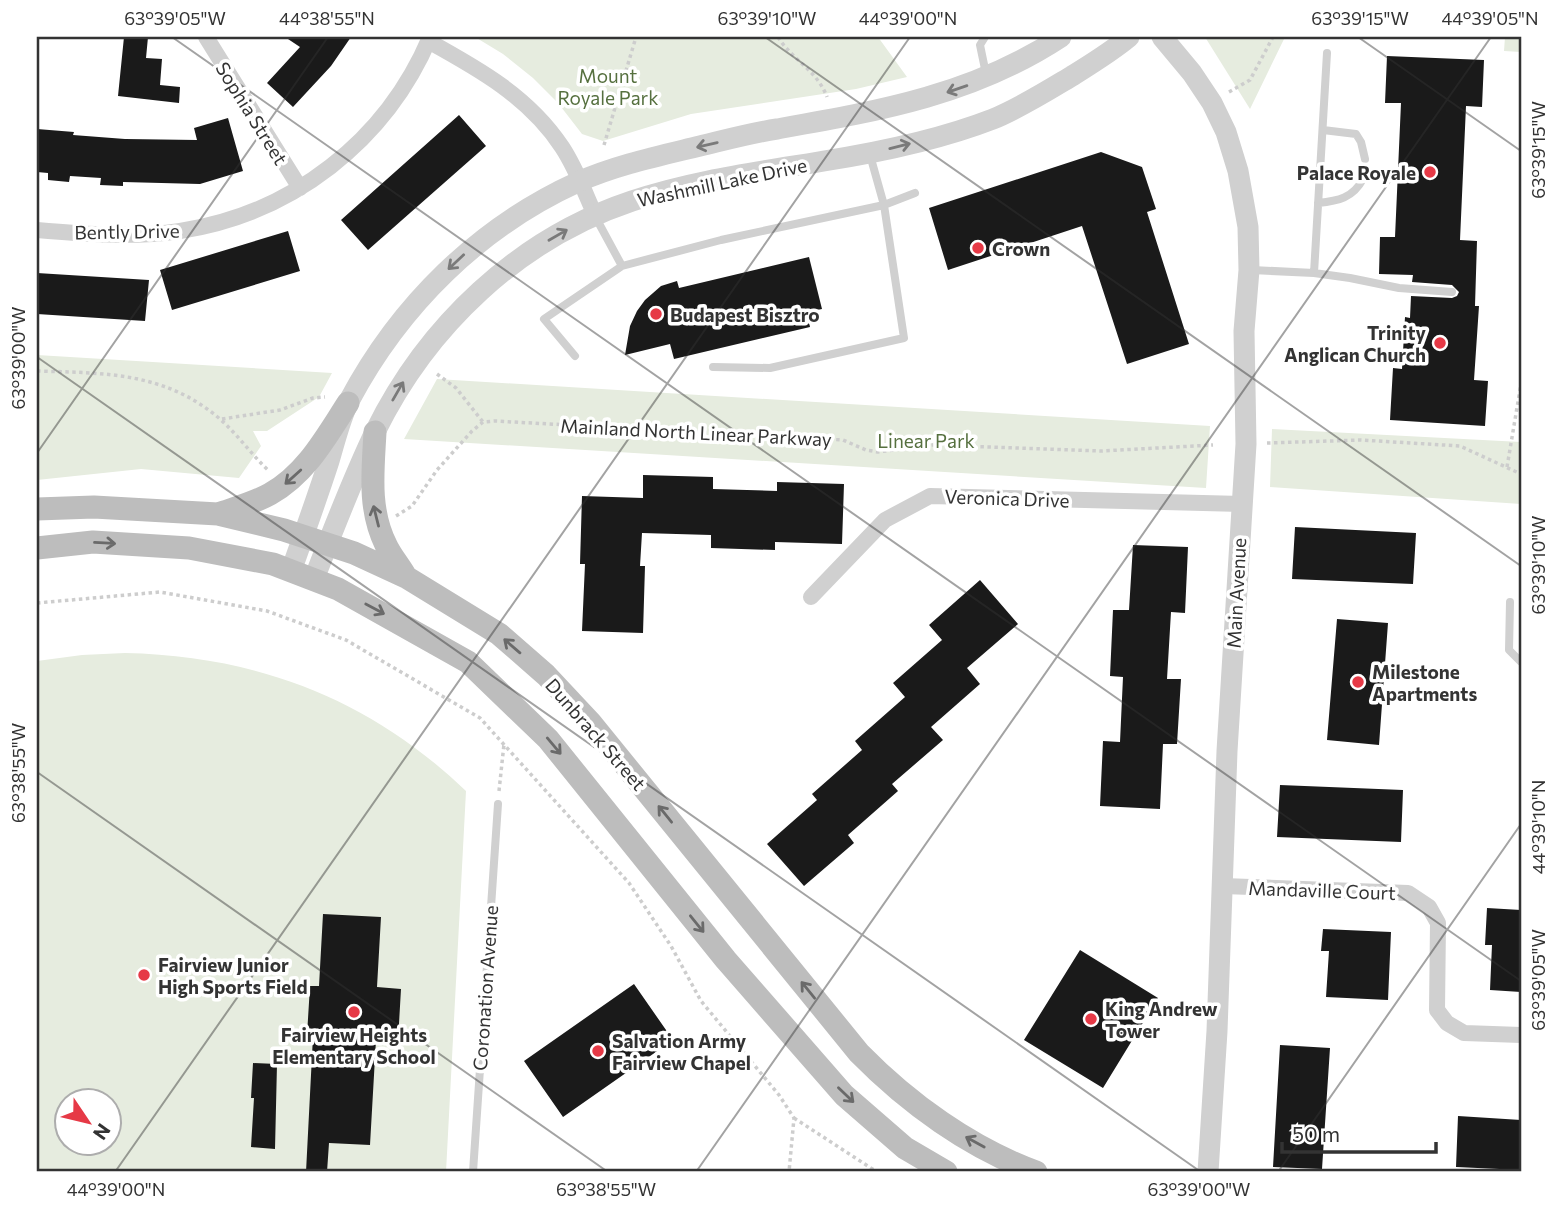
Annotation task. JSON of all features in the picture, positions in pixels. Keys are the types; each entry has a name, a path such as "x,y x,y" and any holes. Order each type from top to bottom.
{"main road":[{"path":"218,514 268,496 298,473 315,453 348,403"},
{"path":"375,432 372,496 377,522 386,546 406,577"},
{"name":"Dunbrack Street","path":"37,509 94,507 218,514 303,536 406,577 499,634 546,675 590,722 859,1053 888,1082 967,1138 1036,1172"},
{"name":"Dunbrack Street","path":"37,548 93,542 189,548 241,557 314,579 389,616 468,662 548,739 726,960 844,1095 905,1148 946,1172"}],"street":[{"name":"Sophia Street","path":"206,37 300,188"},
{"name":"Washmill Lake Drive","path":"291,571 348,403 398,323 428,288 465,253 510,220 580,181 667,154 774,129 837,119 958,89 1044,48 1061,37"},
{"name":"Washmill Lake Drive","path":"314,579 375,432 423,352 480,289 523,257 558,234 631,201 672,190 869,153 951,134 996,118 1053,88 1129,37"},
{"name":"Main Avenue","path":"1162,37 1212,103 1226,132 1238,171 1248,227 1249,270 1244,331 1246,444 1227,751 1208,1172"},
{"name":"Bently Drive","path":"37,230 132,234 180,231 247,215 300,188 336,163 365,136 400,91 429,39"},
{"path":"429,39 518,96 541,119 563,148 595,215"},
{"name":"Veronica Drive","path":"811,597 885,520 930,496 1241,504"},
{"name":"Mandaville Court","path":"1223,886 1408,893 1429,907 1438,923 1437,1010 1447,1023 1464,1032 1521,1035"}],"lane":[{"path":"985,37 980,45 986,77"},
{"path":"1314,273 1327,53"},
{"path":"1323,130 1356,134 1365,159"},
{"path":"713,367 771,368 904,338 884,205 869,153"},
{"path":"1318,203 1338,201 1350,196 1358,189 1363,179"},
{"path":"575,356 544,319 622,267 721,240 884,205 915,193"},
{"path":"595,215 622,267"},
{"path":"1249,270 1314,273 1399,288 1452,292"},
{"path":"1510,602 1509,650 1521,662"},
{"name":"Coronation Avenue","path":"473,1172 498,804"}],"path":[{"path":"604,145 636,37"},
{"path":"778,37 788,52 809,68 827,97"},
{"path":"1212,103 1250,80 1273,37"},
{"path":"37,371 114,375 166,385 220,419 268,471"},
{"path":"387,519 412,506 437,470 483,422 456,388 437,374"},
{"path":"1507,467 1521,384"},
{"path":"220,419 281,410 313,398 325,397"},
{"name":"Mainland North Linear Parkway","path":"483,422 844,440 866,450 878,452 932,445 1101,452 1213,445"},
{"path":"1267,443 1361,440 1460,446 1521,474"},
{"path":"37,603 160,593 267,611 346,640 480,718 629,883 671,946 701,1001 779,1095 794,1118 877,1172"},
{"path":"498,804 504,744"},
{"path":"789,1172 794,1118"}],"green space":[{"name":"Mount Royale Park","path":"475,37 878,37 907,77 856,89 691,114 603,141 582,134 558,103 533,78 503,54"},
{"path":"1205,37 1285,37 1250,109"},
{"path":"1505,37 1521,37 1521,52 1504,51"},
{"path":"37,355 332,373 319,397 267,431 253,431 261,446 239,478 141,469 37,480"},
{"name":"Linear Park","path":"437,379 1210,426 1206,488 404,439"},
{"path":"1272,429 1521,442 1521,504 1270,487"},
{"path":"125,653 221,663 266,674 351,708 391,731 466,791 446,1172 37,1172 37,661"}],"building":[{"path":"124,37 148,37 146,58 162,59 160,85 180,87 179,103 118,96"},
{"path":"285,37 351,37 331,66 293,107 267,83 300,47"},
{"name":"Palace Royale","path":"1387,56 1484,60 1482,107 1466,106 1460,240 1477,241 1475,306 1479,306 1474,380 1488,381 1485,426 1390,420 1393,368 1402,369 1405,317 1410,318 1411,296 1452,298 1459,292 1452,285 1412,282 1413,275 1379,274 1380,237 1395,237 1401,103 1385,103"},
{"path":"459,115 486,146 368,250 341,220"},
{"path":"228,118 243,171 200,184 123,182 123,186 100,185 101,178 70,176 69,182 48,180 48,173 37,172 37,129 125,139 197,140 194,128"},
{"name":"Crown","path":"1101,152 1142,167 1156,209 1147,212 1189,344 1127,364 1082,226 948,270 929,208"},
{"path":"288,231 300,271 172,310 160,270"},
{"path":"809,257 822,309 807,312 810,327 674,359 670,344 625,355 630,326 637,311 661,286 677,281 679,288"},
{"path":"37,273 149,280 145,321 37,314"},
{"path":"643,475 713,477 713,489 777,491 777,482 844,484 842,544 775,542 775,550 711,548 711,535 642,533 640,566 645,566 643,633 582,631 585,564 580,564 582,496 643,498"},
{"path":"1295,527 1416,533 1413,584 1292,579"},
{"path":"1133,545 1188,547 1185,613 1171,612 1167,679 1181,679 1177,744 1163,744 1160,809 1100,806 1103,741 1120,742 1123,677 1110,676 1113,610 1129,610"},
{"path":"980,580 1018,624 967,668 980,684 931,727 943,740 892,784 898,791 848,835 854,843 804,886 767,844 817,800 812,794 862,750 855,741 905,697 893,683 942,640 929,625"},
{"name":"Milestone Apartments","path":"1337,619 1388,623 1379,745 1327,740"},
{"path":"1280,785 1403,790 1401,842 1277,837"},
{"path":"1487,908 1521,910 1521,992 1490,990 1492,945 1485,945"},
{"name":"Fairview Heights Elementary School","path":"323,914 381,917 377,987 401,989 398,1041 376,1040 370,1145 329,1143 327,1172 306,1172 313,1036 307,1035 310,986 319,986"},
{"path":"1323,929 1391,932 1388,1000 1326,997 1329,951 1321,951"},
{"name":"King Andrew Tower","path":"1080,950 1158,998 1103,1088 1024,1040"},
{"name":"Salvation Army Fairview Chapel","path":"634,984 673,1040 563,1117 524,1061"},
{"path":"1280,1045 1330,1048 1322,1169 1273,1167"},
{"path":"253,1063 277,1064 275,1149 251,1147"},
{"path":"1458,1116 1521,1120 1521,1170 1456,1167"}],"place":[{"name":"Palace Royale","path":"1430,172"},
{"name":"Crown","path":"978,248"},
{"name":"Budapest Bisztro","path":"656,314"},
{"name":"Trinity Anglican Church","path":"1440,343"},
{"name":"Milestone Apartments","path":"1358,682"},
{"name":"Fairview Junior High Sports Field","path":"144,975"},
{"name":"Fairview Heights Elementary School","path":"354,1012"},
{"name":"King Andrew Tower","path":"1091,1019"},
{"name":"Salvation Army Fairview Chapel","path":"598,1051"}]}
